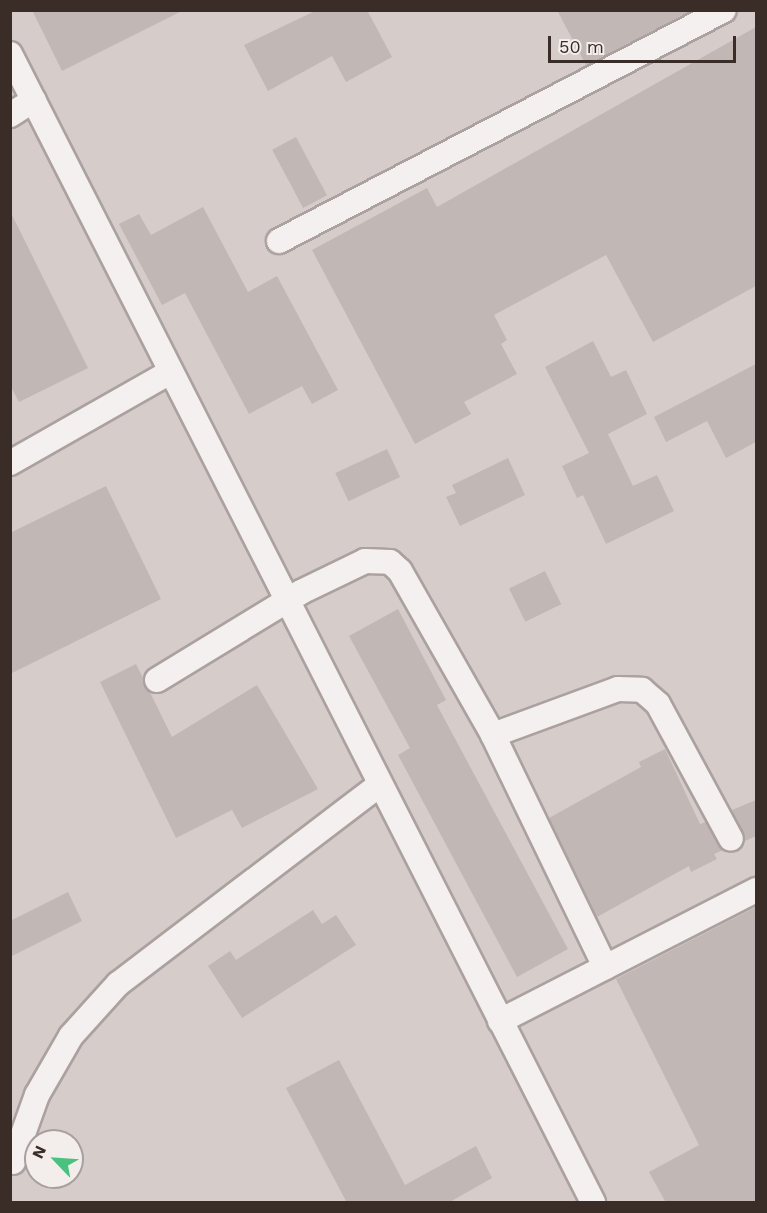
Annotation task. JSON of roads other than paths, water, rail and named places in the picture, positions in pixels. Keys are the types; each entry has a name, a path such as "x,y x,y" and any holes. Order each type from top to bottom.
{"street":[{"path":"279,241 724,10"},
{"path":"10,54 284,600 592,1203"},
{"path":"10,115 34,100"},
{"path":"10,464 170,372"},
{"path":"157,681 284,600 365,561 390,562 400,571 493,735 605,967"},
{"path":"493,735 618,688 642,690 658,704 731,839"},
{"path":"13,1162 37,1095 71,1036 118,984 379,785"},
{"path":"500,1022 756,890"}]}
